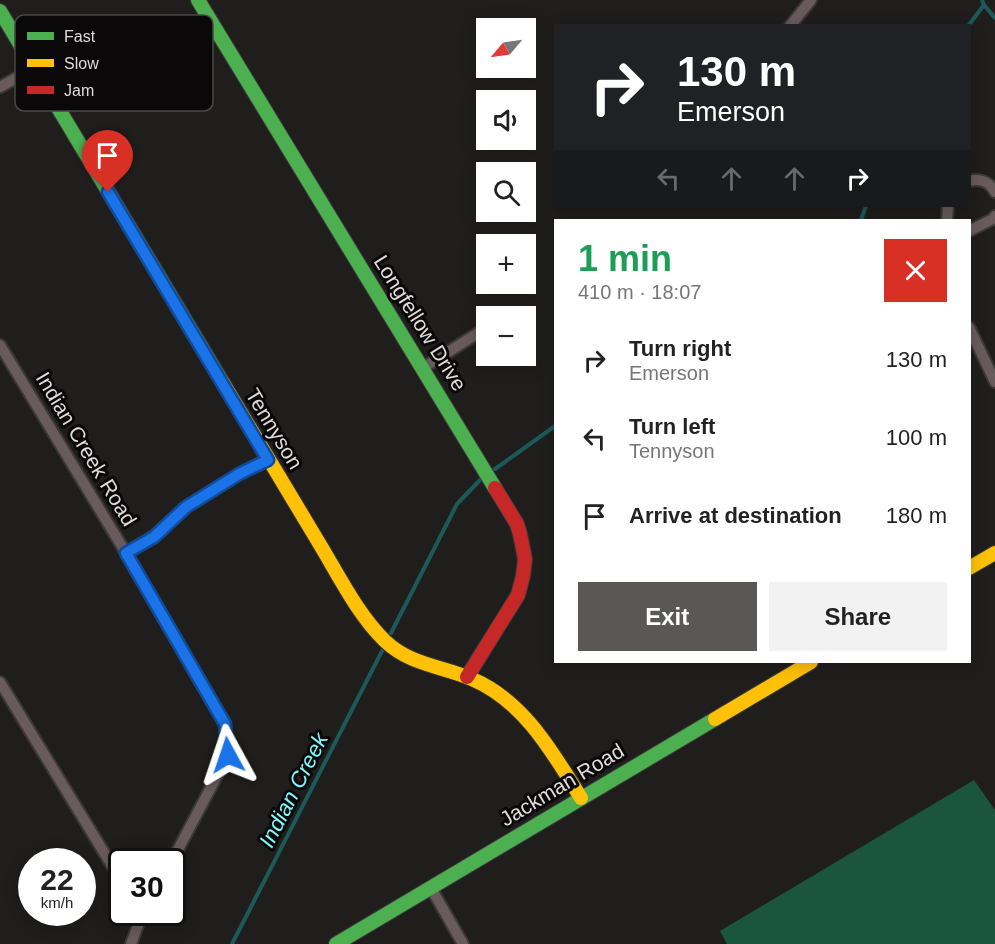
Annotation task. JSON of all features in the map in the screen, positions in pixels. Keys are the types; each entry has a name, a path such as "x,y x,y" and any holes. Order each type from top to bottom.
{"street":[{"name":"Longfellow Drive","path":"198,0 207,15"},
{"path":"792,24 811,0"},
{"name":"Tennyson","path":"0,11 15,36"},
{"name":"Longfellow Drive","path":"213,25 517,524 524,544 527,564 518,595 467,677"},
{"path":"0,87 15,79"},
{"name":"Tennyson","path":"60,111 344,585 379,633 392,648 412,660 467,677 508,702 541,737 580,798"},
{"path":"971,181 992,185 995,192"},
{"path":"971,230 995,216"},
{"path":"971,330 990,359 995,382"},
{"path":"423,368 476,334"},
{"name":"Indian Creek Road","path":"0,345 126,553 225,724 228,755 178,848"},
{"path":"126,553 154,537 186,507 239,474 268,460"},
{"path":"971,567 995,553"},
{"name":"Jackman Road","path":"336,944 809,663"},
{"path":"0,682 108,859"},
{"path":"430,888 463,944"},
{"path":"131,944 137,926"}],"green space":[{"path":"974,780 995,810 995,944 727,944 720,931"}],"waterway":[{"name":"Indian Creek","path":"970,24 984,5 982,0"},
{"path":"984,5 995,18"},
{"name":"Indian Creek","path":"861,219 866,207"},
{"name":"Indian Creek","path":"495,469 554,427"},
{"name":"Indian Creek","path":"391,633 457,504 480,480"},
{"name":"Indian Creek","path":"232,944 382,651"}],"traffic: fast":[{"path":"198,0 207,15"},
{"path":"0,11 15,36"},
{"path":"213,25 495,488"},
{"path":"60,111 223,383"},
{"path":"336,944 715,719"}],"traffic: slow":[{"path":"223,383 349,595 375,631 405,655 472,679 507,701 536,730 581,798"},
{"path":"971,567 995,553"},
{"path":"715,719 809,663"}],"traffic: jam":[{"path":"467,677 518,595 523,576 525,559 517,524 495,488"}],"route":[{"path":"108,192 268,460 239,474 186,507 154,537 126,553 216,706 225,724 228,755"}]}
